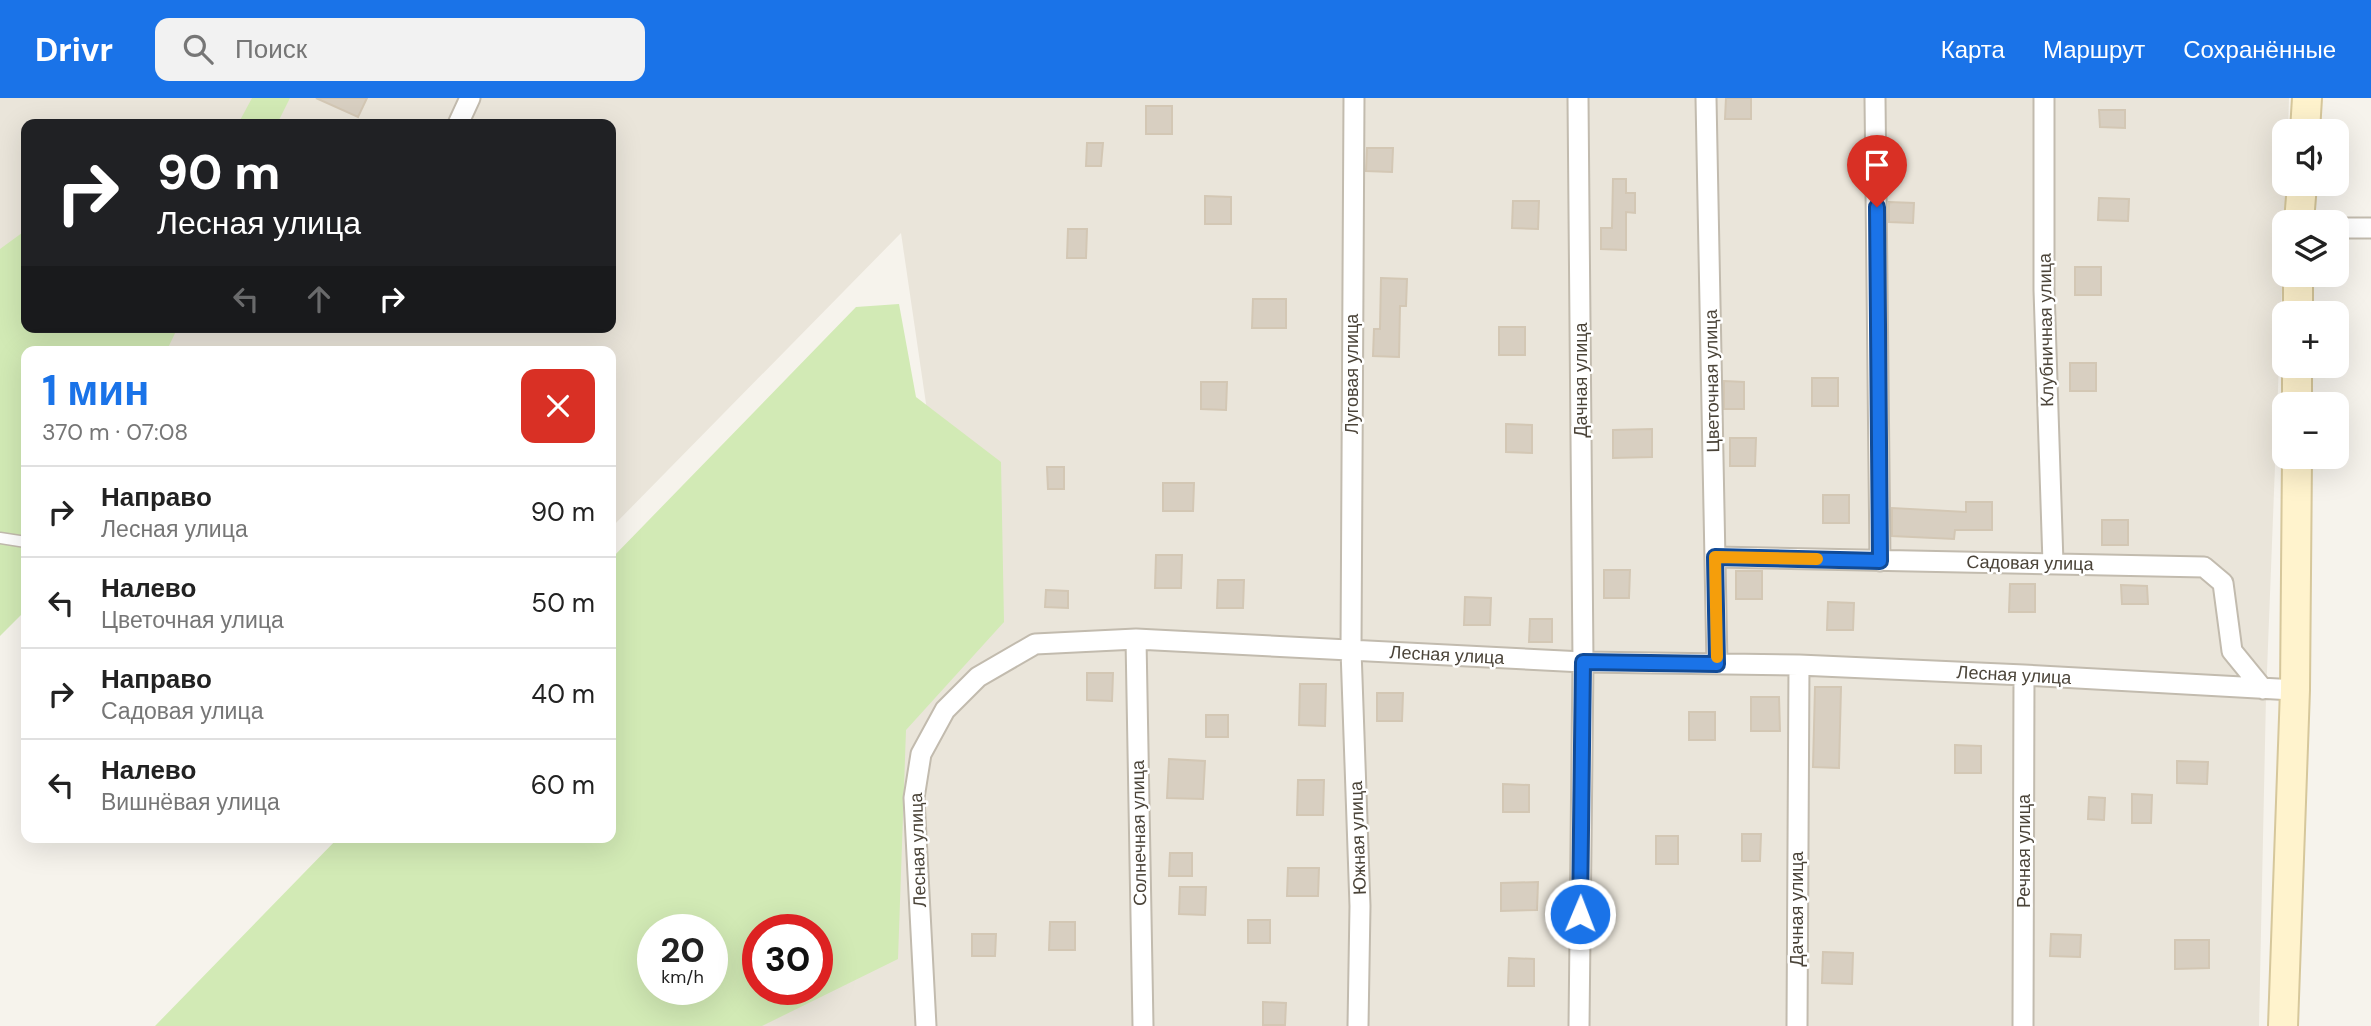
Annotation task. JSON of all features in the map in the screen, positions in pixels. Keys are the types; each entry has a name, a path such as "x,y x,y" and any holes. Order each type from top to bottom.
{"main road":[{"path":"2306,119 2307,98"},
{"path":"2283,1026 2295,690 2297,469"}],"street":[{"path":"460,119 470,98"},
{"name":"Луговая улица","path":"1351,650 1353,98"},
{"name":"Дачная улица","path":"1578,98 1583,662 1579,1026"},
{"name":"Цветочная улица","path":"1706,98 1717,664"},
{"path":"1875,98 1880,561"},
{"name":"Клубничная улица","path":"2044,98 2044,290 2053,562"},
{"path":"2349,228 2371,228"},
{"name":"Садовая улица","path":"1715,557 2204,567 2224,583 2232,651 2263,688"},
{"name":"Лесная улица","path":"926,1026 914,798 921,754 945,710 978,677 1035,644 1136,639 1583,662 1799,665 2295,690"},
{"name":"Солнечная улица","path":"1136,639 1143,1026"},
{"name":"Южная улица","path":"1351,650 1360,906 1358,1026"},
{"name":"Дачная улица","path":"1797,1026 1799,665"},
{"name":"Речная улица","path":"2023,1026 2024,675"}],"lane":[{"path":"0,538 21,541"}],"shaded area":[{"path":"0,98 2289,98 2288,119 2272,119 2272,196 2286,196 2285,210 2272,210 2272,287 2282,287 2281,301 2272,301 2272,378 2278,378 2278,392 2272,392 2272,469 2275,469 2266,697 2259,1026 717,1026 742,1003 833,1005 833,914 785,914 959,629 901,233 616,523 616,346 21,346 21,394 0,569"}],"green space":[{"path":"252,98 290,98 280,119 241,119"},
{"path":"21,234 21,333 175,333 169,346 21,346 21,615 0,636 0,249"},
{"path":"899,304 916,397 1001,462 1004,622 906,730 898,959 833,991 833,914 742,914 742,1005 805,1005 762,1026 155,1026 333,843 616,843 616,554 856,307"}],"building":[{"path":"316,98 367,98 358,117"},
{"path":"1726,98 1751,98 1751,119 1725,119"},
{"path":"1146,106 1172,106 1172,134 1146,134"},
{"path":"2099,110 2125,110 2125,128 2100,127"},
{"path":"1087,143 1103,143 1101,166 1086,166"},
{"path":"1367,148 1393,148 1392,172 1366,171"},
{"path":"1613,179 1626,179 1626,193 1635,193 1635,213 1626,212 1626,250 1601,249 1601,228 1612,228"},
{"path":"1205,196 1231,197 1231,224 1205,224"},
{"path":"2099,198 2129,199 2128,221 2098,220"},
{"path":"1513,201 1539,201 1538,229 1512,228"},
{"path":"1889,202 1914,203 1913,223 1889,222"},
{"path":"1068,229 1087,229 1086,258 1067,258"},
{"path":"2075,267 2101,267 2101,295 2075,295"},
{"path":"1381,278 1407,279 1406,306 1400,306 1399,357 1373,356 1374,329 1380,329"},
{"path":"1253,299 1286,299 1286,328 1252,328"},
{"path":"1499,327 1525,327 1525,355 1499,355"},
{"path":"2070,363 2096,363 2096,391 2070,391"},
{"path":"1812,378 1838,378 1838,406 1812,406"},
{"path":"1724,381 1744,382 1744,409 1724,409"},
{"path":"1201,382 1227,382 1226,410 1201,409"},
{"path":"1506,424 1532,425 1532,453 1506,452"},
{"path":"1652,429 1652,457 1613,458 1613,430"},
{"path":"1730,438 1756,438 1755,466 1730,466"},
{"path":"1047,467 1064,467 1064,489 1048,489"},
{"path":"1163,483 1194,483 1193,511 1163,511"},
{"path":"1823,495 1849,495 1849,523 1823,523"},
{"path":"1966,502 1992,502 1992,530 1955,530 1954,539 1892,536 1892,508 1966,512"},
{"path":"2102,520 2128,520 2128,545 2102,545"},
{"path":"1156,555 1182,555 1181,588 1155,588"},
{"path":"1604,570 1630,570 1629,598 1604,598"},
{"path":"1736,571 1762,571 1762,599 1736,599"},
{"path":"1218,580 1244,580 1243,608 1217,608"},
{"path":"2010,584 2035,584 2035,612 2009,612"},
{"path":"2121,585 2147,586 2148,604 2122,604"},
{"path":"1046,590 1068,591 1068,608 1045,607"},
{"path":"1465,597 1491,598 1490,625 1464,625"},
{"path":"1828,602 1854,603 1853,630 1827,630"},
{"path":"1530,619 1552,619 1552,642 1529,642"},
{"path":"1087,673 1113,673 1112,701 1087,700"},
{"path":"1300,684 1326,684 1325,726 1299,725"},
{"path":"1815,687 1841,687 1839,768 1813,767"},
{"path":"1377,693 1403,693 1402,721 1377,721"},
{"path":"1751,697 1779,697 1780,731 1751,731"},
{"path":"1689,712 1715,712 1715,740 1689,740"},
{"path":"1206,715 1228,715 1228,737 1206,737"},
{"path":"1955,745 1981,746 1981,773 1955,773"},
{"path":"1169,759 1205,761 1203,799 1167,798"},
{"path":"2177,761 2208,762 2207,784 2177,783"},
{"path":"1298,780 1324,780 1323,815 1297,815"},
{"path":"1503,784 1529,785 1529,812 1503,812"},
{"path":"2132,794 2152,795 2151,823 2132,823"},
{"path":"2089,797 2105,798 2104,820 2088,819"},
{"path":"1742,834 1761,834 1760,861 1742,861"},
{"path":"1656,836 1678,836 1678,864 1656,864"},
{"path":"1170,853 1192,853 1192,876 1169,876"},
{"path":"1288,868 1319,868 1318,896 1287,896"},
{"path":"1538,882 1537,910 1501,911 1501,883"},
{"path":"1180,887 1206,887 1205,915 1179,914"},
{"path":"1248,920 1270,920 1270,943 1248,943"},
{"path":"1050,922 1075,922 1075,950 1049,950"},
{"path":"972,934 996,934 995,956 972,956"},
{"path":"2051,934 2081,935 2080,957 2050,956"},
{"path":"2175,940 2209,940 2209,968 2175,969"},
{"path":"1823,952 1853,953 1852,984 1822,983"},
{"path":"1509,958 1534,959 1534,986 1508,986"},
{"path":"1263,1002 1286,1003 1285,1025 1263,1025"}],"slow traffic":[{"path":"1717,657 1715,557 1817,559"}],"route":[{"path":"1580,914 1583,662 1717,664 1715,557 1880,561 1877,207"}]}
